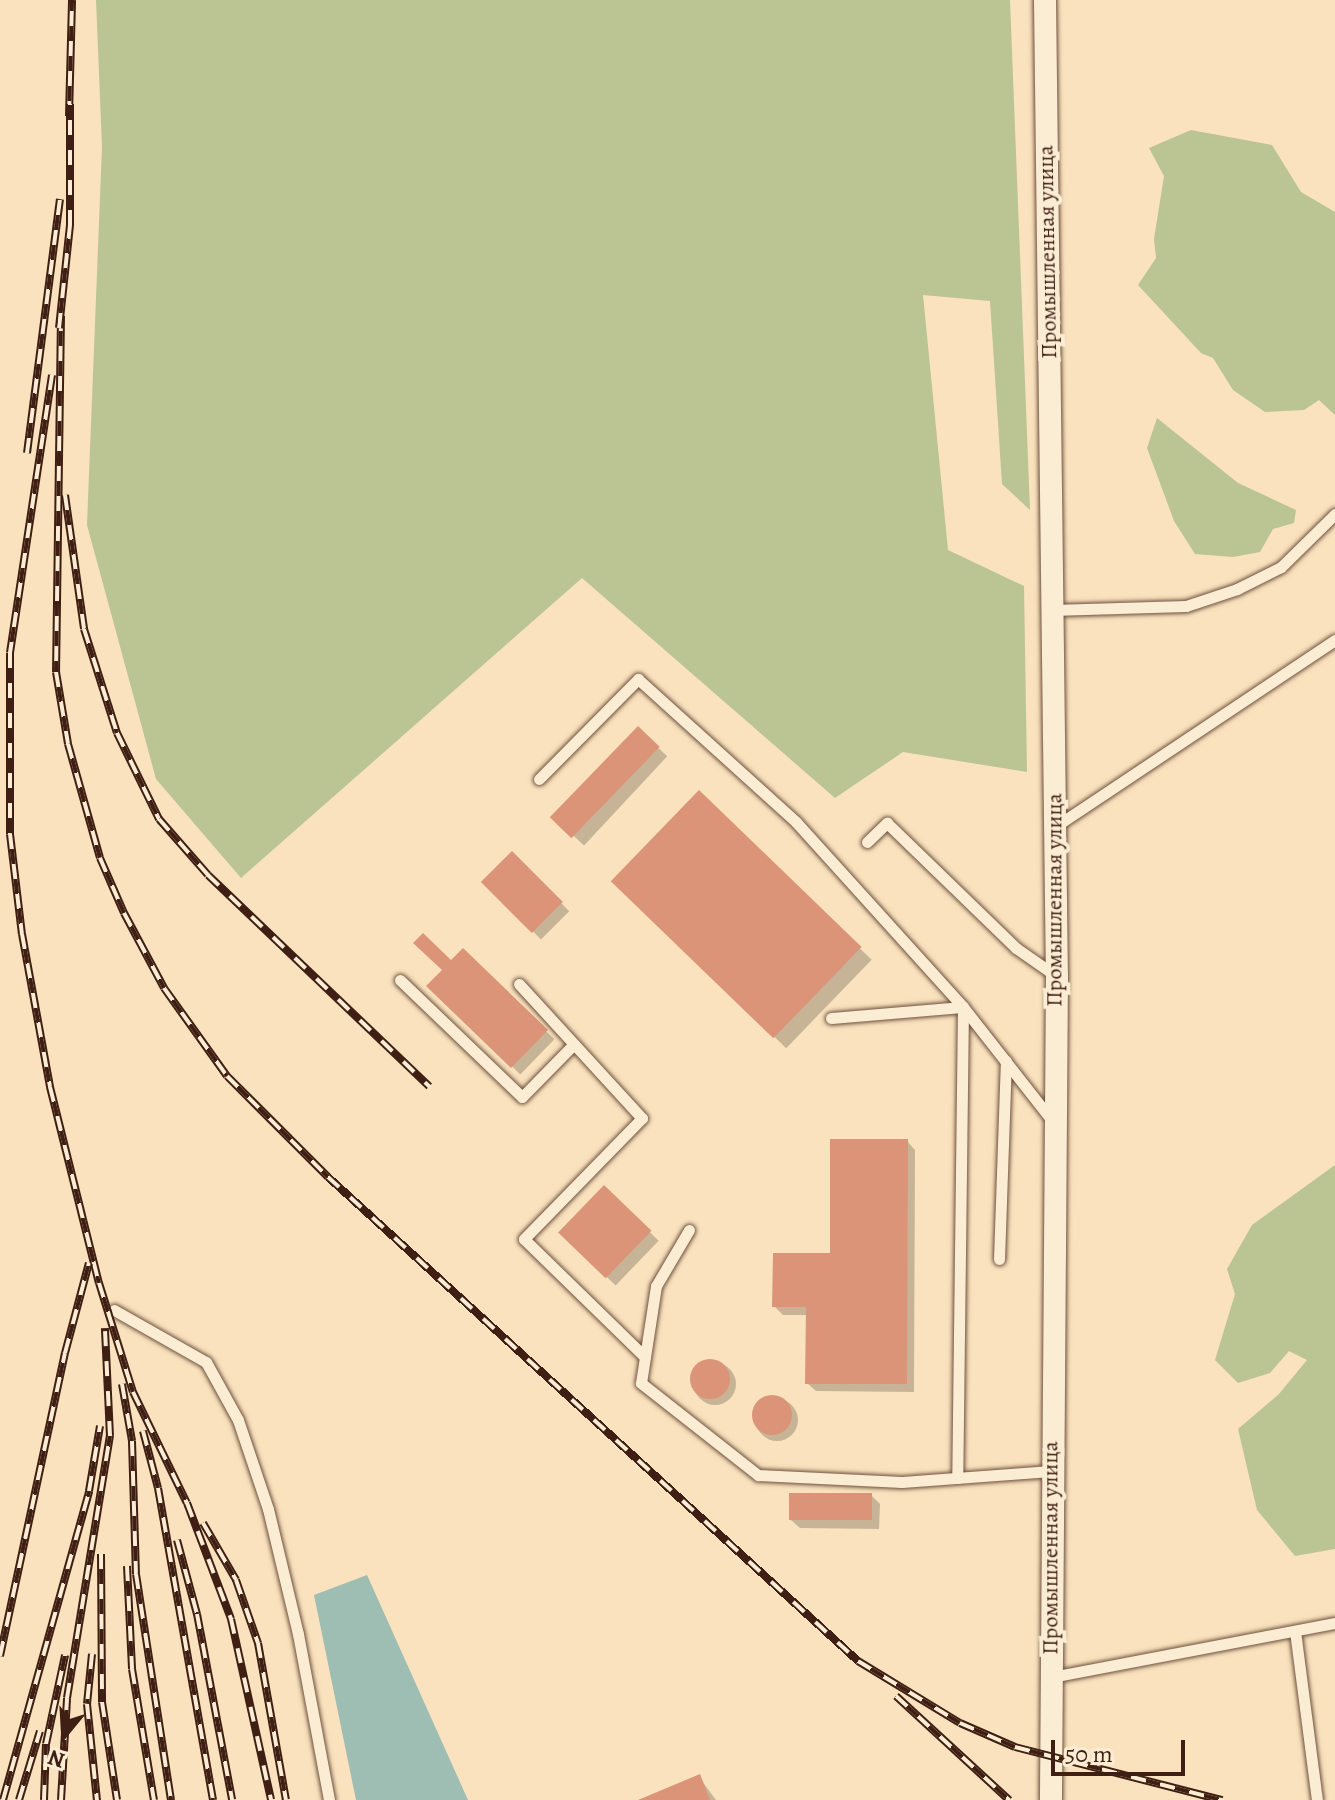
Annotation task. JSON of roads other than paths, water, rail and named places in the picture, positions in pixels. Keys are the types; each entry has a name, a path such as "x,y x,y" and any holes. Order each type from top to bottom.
{"street":[{"name":"Промышленная улица","path":"1045,0 1057,976 1051,1800"}],"lane":[{"path":"1052,610 1186,606 1224,593 1281,567 1335,514"},
{"path":"1055,827 1335,640"},
{"path":"539,779 638,679 796,822 963,1007 1055,1123"},
{"path":"867,842 887,823 1016,948 1057,976"},
{"path":"400,980 522,1097 574,1044"},
{"path":"519,984 642,1118 524,1239 645,1357"},
{"path":"831,1018 963,1007"},
{"path":"957,1478 963,1007"},
{"path":"999,1259 1006,1061"},
{"path":"689,1230 656,1286 641,1383 758,1475 902,1482 1051,1471"},
{"path":"114,1310 206,1362 238,1420 268,1509 291,1606 329,1800"},
{"path":"1051,1677 1335,1623"},
{"path":"1295,1631 1317,1800"}],"water":[{"path":"367,1575 468,1800 356,1800 314,1595"}],"railway":[{"path":"69,116 72,0"},
{"path":"59,328 70,225 70,104"},
{"path":"27,453 60,199"},
{"path":"61,316 56,672 68,744 100,858 124,913 164,988 227,1076 328,1177 858,1661 960,1723 1015,1747 1222,1800"},
{"path":"52,375 10,653 10,834 22,934 50,1087 99,1283 133,1392 187,1503 231,1619 271,1800"},
{"path":"65,495 84,629 117,733 159,819 208,875 429,1086"},
{"path":"0,1656 65,1353 89,1263"},
{"path":"61,1800 67,1698 110,1436 105,1328"},
{"path":"122,1384 132,1441 136,1574 171,1800"},
{"path":"3,1800 89,1491 100,1426"},
{"path":"143,1431 158,1488 213,1800"},
{"path":"203,1523 236,1580 258,1643 286,1800"},
{"path":"177,1540 197,1614 232,1800"},
{"path":"101,1554 102,1702 117,1800"},
{"path":"127,1566 132,1669 154,1800"},
{"path":"92,1654 87,1704 97,1800"},
{"path":"44,1800 46,1744 65,1655"},
{"path":"896,1696 1009,1800"},
{"path":"19,1800 40,1731"}]}
